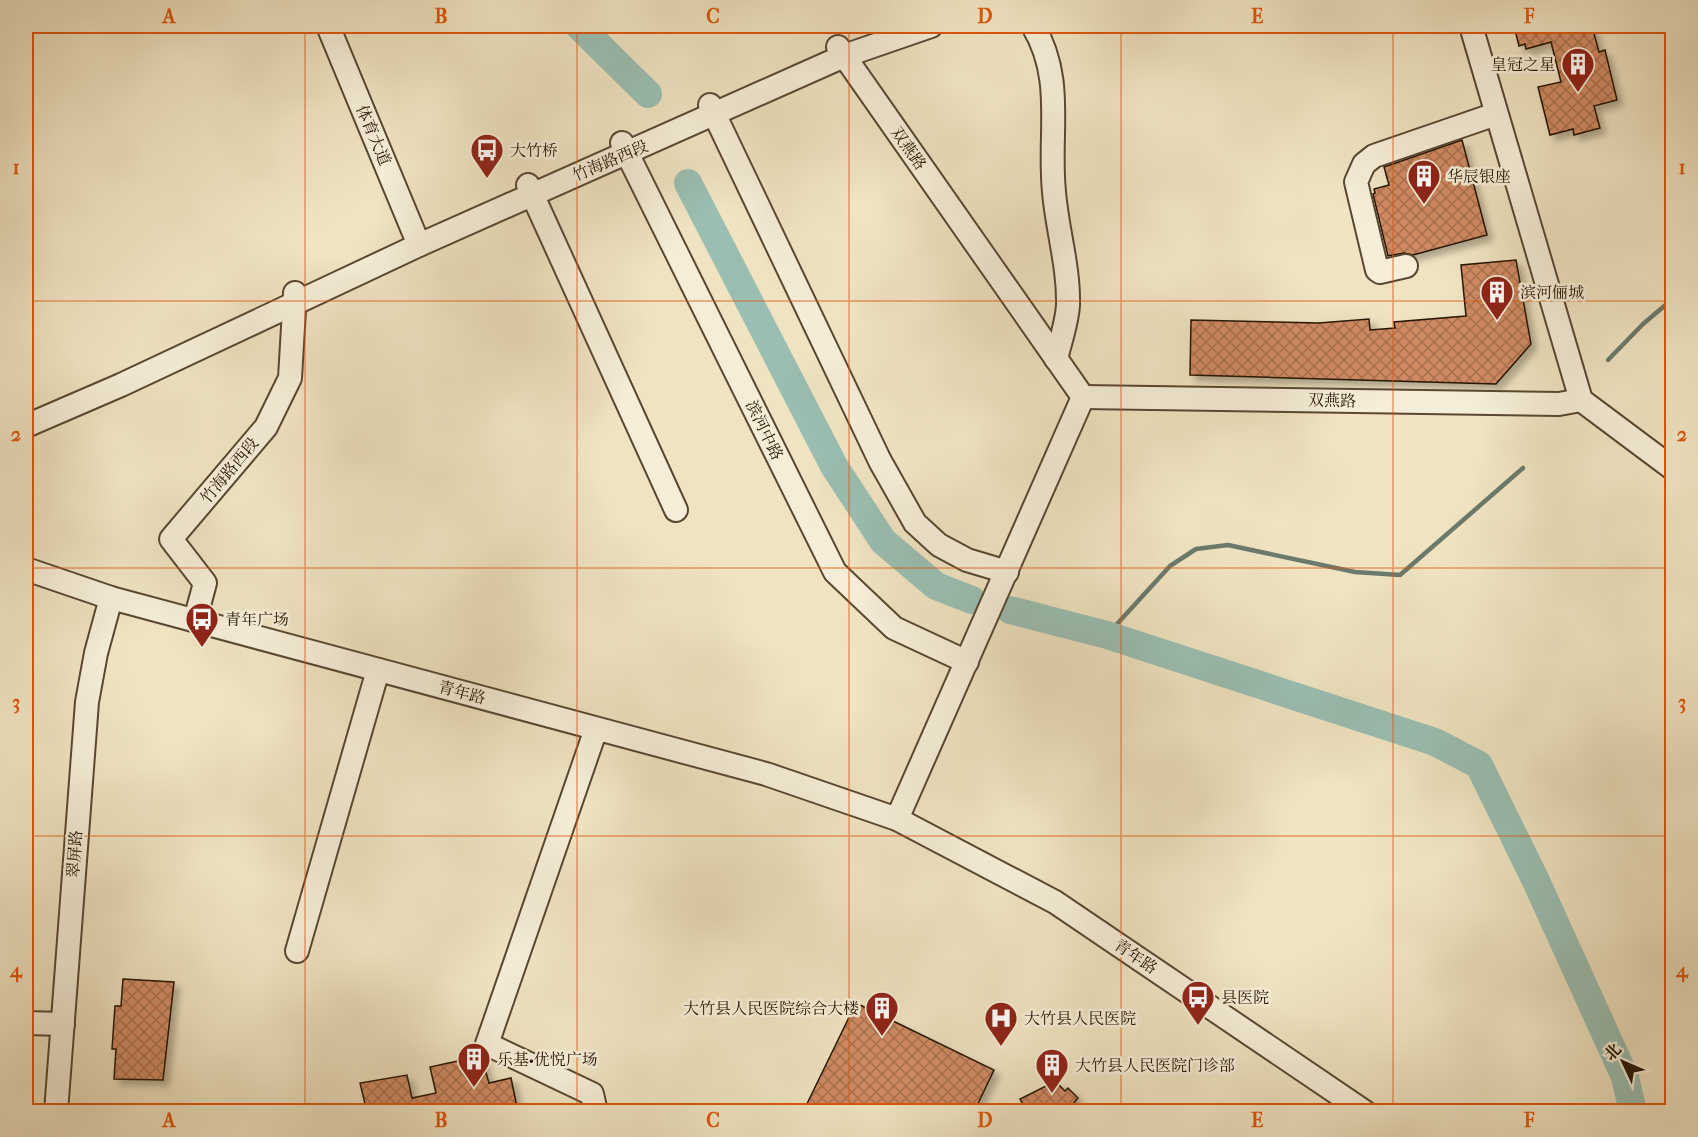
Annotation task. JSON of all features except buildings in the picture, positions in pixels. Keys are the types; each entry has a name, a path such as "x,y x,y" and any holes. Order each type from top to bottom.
{"street":[{"name":"体育大道","path":"328,26 417,240"},
{"name":"竹海路西段","path":"26,426 121,385 417,240 901,26"},
{"name":"竹海路西段","path":"841,51 931,26"},
{"path":"1034,26 1041,39 1054,85 1053,190 1068,285 1068,308 1056,359"},
{"path":"1471,26 1581,400 1672,468"},
{"name":"双燕路","path":"841,51 1083,397 1559,404 1581,400"},
{"path":"712,110 880,461 915,523 939,545 967,560 1007,572"},
{"path":"1406,266 1380,272 1377,270 1356,182 1364,164 1374,156 1496,114"},
{"name":"滨河中路","path":"625,148 835,572 894,628 967,662"},
{"path":"530,189 676,510"},
{"name":"竹海路西段","path":"26,416 294,299"},
{"name":"竹海路西段","path":"195,620 205,583 171,539 266,427 290,378 294,299"},
{"path":"897,819 1083,397"},
{"name":"青年路","path":"26,569 111,598 766,774 897,819 1055,903 1365,1112"},
{"name":"翠屏路","path":"56,1112 87,702 96,653 111,598"},
{"path":"297,951 378,669"},
{"path":"596,729 487,1044 592,1094 596,1112"},
{"path":"26,1023 63,1024"}],"waterway":[{"path":"579,26 648,94"},
{"path":"688,183 834,466 883,541 936,586 972,600"},
{"path":"1608,360 1643,324 1669,302"},
{"path":"1107,635 1170,566 1196,549 1228,545 1355,572 1400,575 1523,468"},
{"path":"1010,610 1107,635 1435,742 1479,765 1536,881 1625,1077 1633,1112"}],"place":[{"name":"皇冠之星","path":"1578,93"},
{"name":"大竹桥","path":"487,179"},
{"name":"华辰银座","path":"1424,205"},
{"name":"滨河俪城","path":"1497,321"},
{"name":"青年广场","path":"202,648"},
{"name":"县医院","path":"1198,1026"},
{"name":"大竹县人民医院综合大楼","path":"882,1037"},
{"name":"大竹县人民医院","path":"1001,1047"},
{"name":"乐基•优悦广场","path":"474,1088"},
{"name":"大竹县人民医院门诊部","path":"1052,1094"}]}
